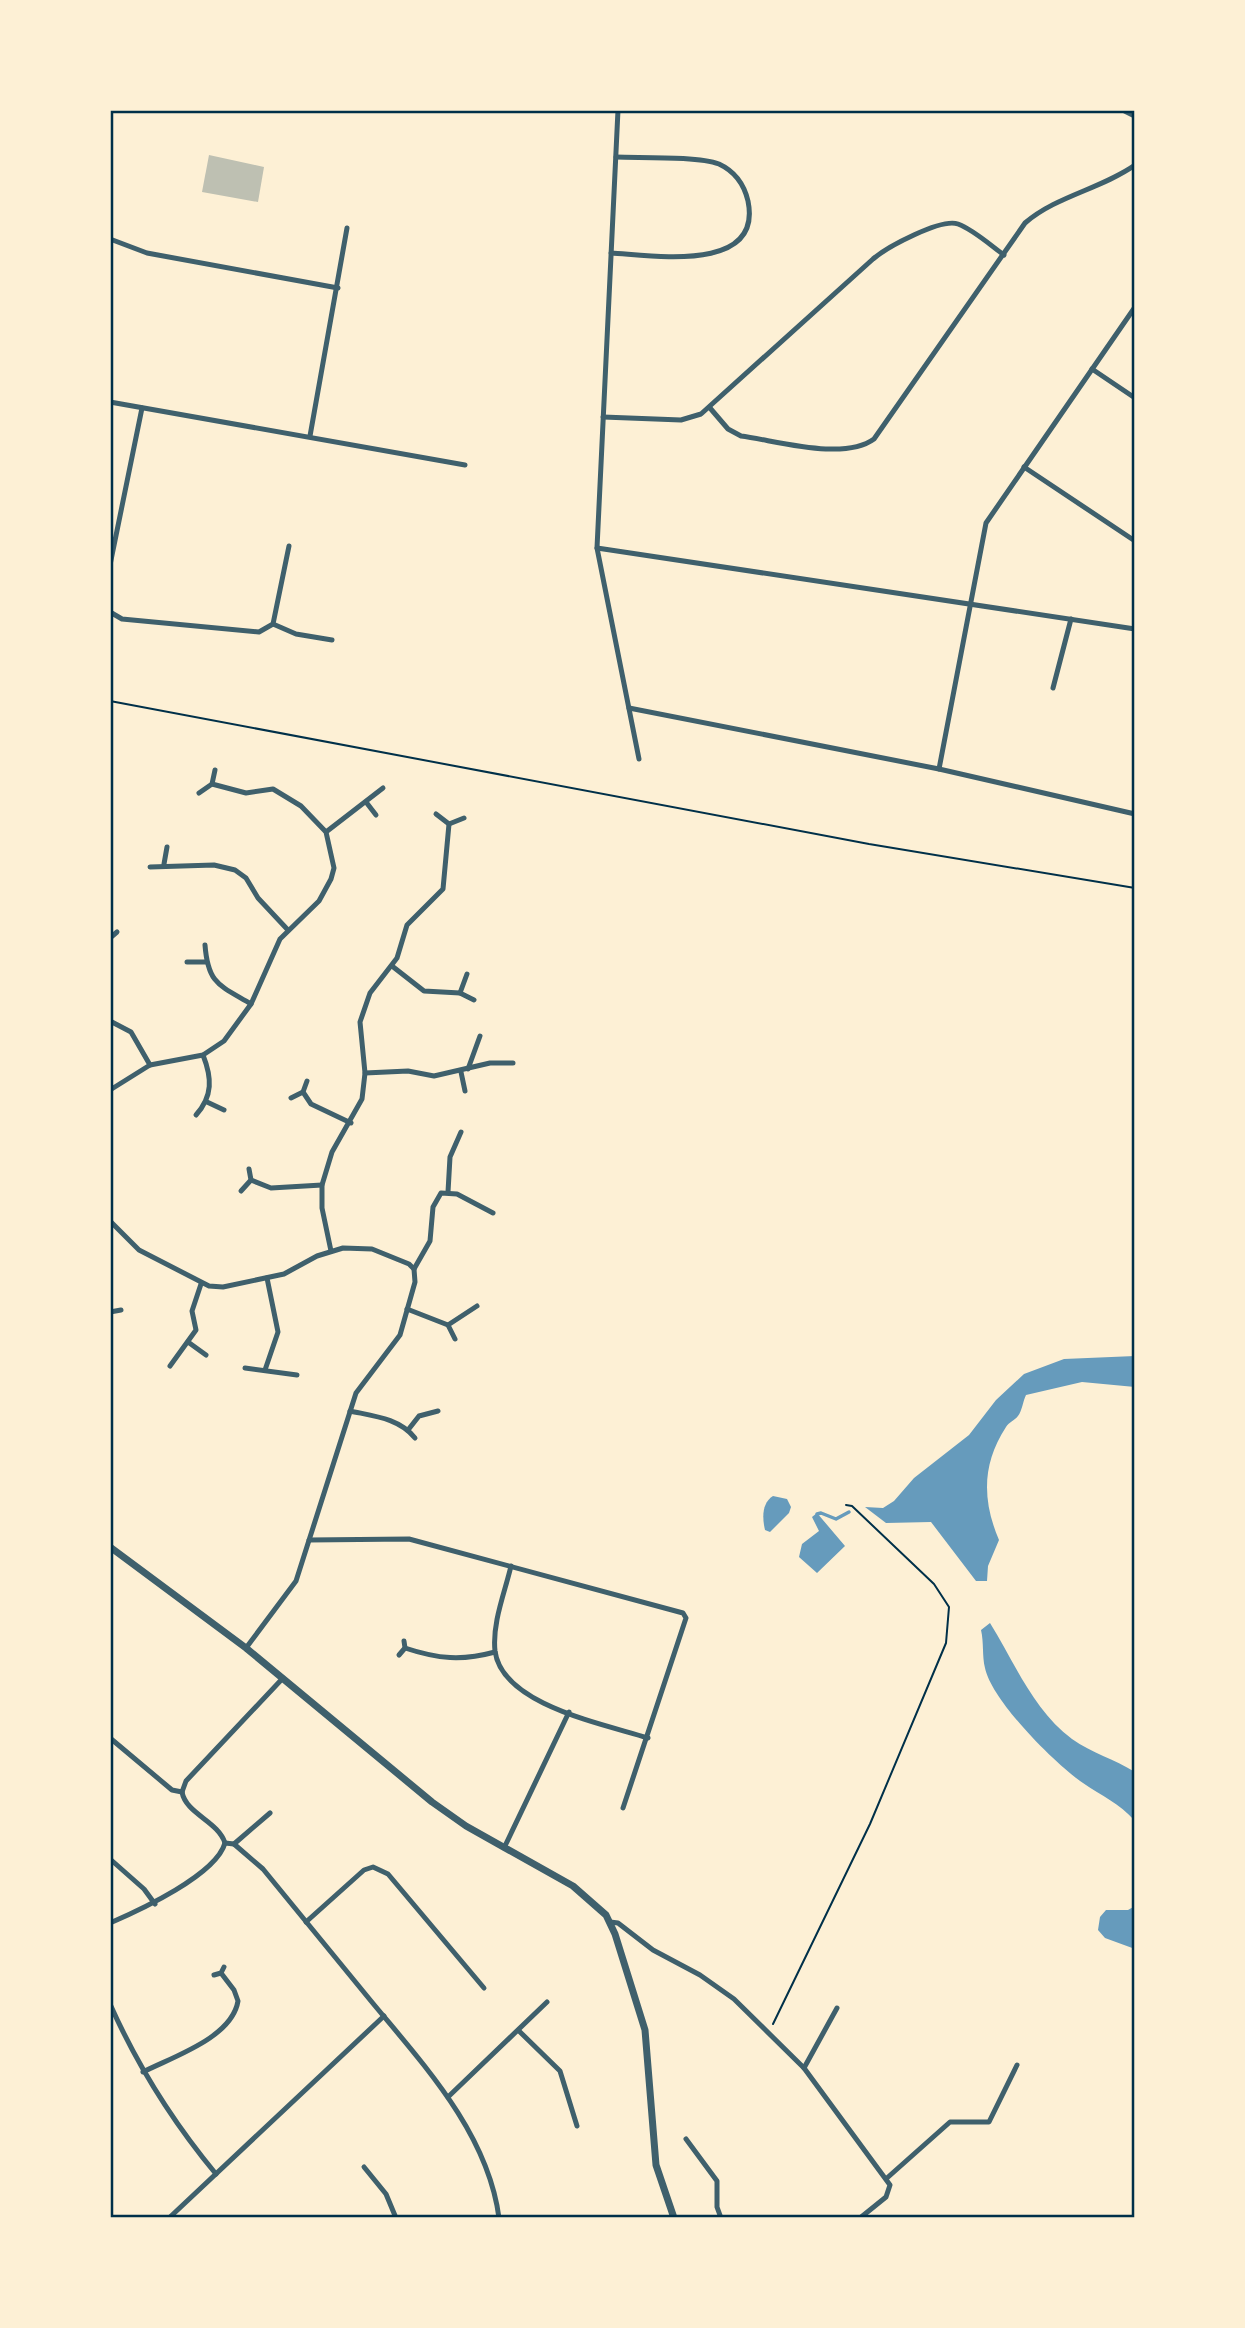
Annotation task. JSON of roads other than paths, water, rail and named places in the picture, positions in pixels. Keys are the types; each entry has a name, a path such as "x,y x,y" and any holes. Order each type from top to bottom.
{"street":[{"path":"618,110 597,548 639,759"},
{"path":"1125,110 1135,115"},
{"path":"611,253 712,256 722,252 739,237 748,218 749,206 735,174 716,163 616,157"},
{"path":"710,408 728,429 741,436 844,451 865,446 874,439 1024,223 1034,215 1113,181 1135,165"},
{"path":"603,417 681,420 710,408 873,259 892,246 945,222 953,223 1003,255"},
{"path":"310,436 347,228"},
{"path":"110,239 147,253 338,288"},
{"path":"939,769 986,523 1135,307"},
{"path":"1092,369 1135,398"},
{"path":"110,402 465,465"},
{"path":"110,565 142,408"},
{"path":"1024,467 1135,541"},
{"path":"110,612 122,619 259,632 272,624 289,546"},
{"path":"597,548 1135,629"},
{"path":"1054,688 1071,619"},
{"path":"272,624 296,634 331,640"},
{"path":"629,708 939,769 1135,814"},
{"path":"199,793 212,784 215,771"},
{"path":"110,1090 150,1065 203,1055 224,1041 251,1004 274,948 287,929 319,901 331,879 334,868 326,832 314,816 273,789 246,793 212,784"},
{"path":"326,832 383,788"},
{"path":"366,802 376,814"},
{"path":"436,814 449,824"},
{"path":"449,824 464,818"},
{"path":"331,1251 322,1208 322,1185 332,1153 351,1124 362,1099 365,1073 360,1022 370,993 392,966 407,925 443,889 449,824"},
{"path":"164,864 167,847"},
{"path":"150,867 164,864 187,868 214,865 235,870 246,878 258,898 287,929"},
{"path":"110,938 117,932"},
{"path":"205,945 206,962 214,981 251,1004"},
{"path":"187,962 206,962"},
{"path":"392,966 424,991 460,993 474,1000"},
{"path":"460,993 467,974"},
{"path":"110,1021 131,1032 150,1065"},
{"path":"465,1091 464,1071 480,1036"},
{"path":"196,1115 207,1102 210,1075 203,1055"},
{"path":"365,1073 408,1071 435,1076 490,1063 513,1063"},
{"path":"292,1098 303,1092 307,1081"},
{"path":"303,1092 311,1104 351,1124"},
{"path":"207,1102 223,1110"},
{"path":"448,1192 450,1157 461,1132"},
{"path":"249,1169 251,1180"},
{"path":"251,1180 278,1188 300,1184 322,1185"},
{"path":"241,1192 251,1180"},
{"path":"246,1648 289,1594 360,1383 400,1335 415,1282 414,1269 430,1241 438,1194 448,1192 466,1197 493,1213"},
{"path":"110,1221 139,1251 167,1263 201,1284 223,1287 284,1274 343,1248 372,1250 409,1264 414,1269"},
{"path":"265,1370 278,1332 267,1278"},
{"path":"170,1366 196,1330 192,1311 201,1284"},
{"path":"448,1325 477,1306"},
{"path":"407,1309 448,1325 455,1339"},
{"path":"110,1312 121,1310"},
{"path":"188,1342 206,1355"},
{"path":"245,1368 297,1375"},
{"path":"349,1411 387,1420 408,1430 415,1438"},
{"path":"408,1430 419,1416 438,1411"},
{"path":"309,1540 410,1539 683,1613 686,1618 623,1808"},
{"path":"110,1547 246,1648 432,1802 504,1848 573,1886 598,1906 610,1922 645,2030 654,2154 674,2218"},
{"path":"511,1566 495,1630 495,1652 505,1675 517,1688 535,1699 648,1738"},
{"path":"400,1655 404,1645 434,1658 457,1660 495,1652"},
{"path":"110,1923 172,1894 220,1854 225,1843 219,1830 185,1801 182,1792 186,1781 283,1678"},
{"path":"504,1848 569,1712"},
{"path":"110,1738 172,1790 182,1792"},
{"path":"234,1844 270,1813"},
{"path":"225,1843 234,1844 263,1869 384,2016 447,2098 485,2166 499,2218"},
{"path":"110,1859 144,1889 155,1904"},
{"path":"306,1922 364,1870 380,1868 388,1874 484,1988"},
{"path":"610,1922 618,1923 653,1950 700,1975 734,1999 804,2068 829,2106 887,2178 891,2191 859,2218"},
{"path":"143,2072 197,2045 228,2021 238,2001 223,1970 214,1975"},
{"path":"447,2098 547,2002"},
{"path":"110,2004 143,2072 183,2134 216,2174"},
{"path":"804,2068 837,2008"},
{"path":"169,2218 384,2016"},
{"path":"519,2031 560,2071 577,2126"},
{"path":"887,2178 946,2124 989,2122 1017,2065"},
{"path":"686,2139 702,2165 717,2181 717,2207 720,2218"},
{"path":"364,2167 386,2194 396,2218"}],"water":[{"path":"1135,1356 1135,1387 1082,1382 1026,1395 1019,1414 1007,1425 998,1441 989,1468 987,1496 999,1540 988,1566 987,1581 976,1581 931,1522 886,1523 865,1507 883,1508 894,1501 914,1478 969,1435 996,1400 1024,1374 1064,1359"},
{"path":"773,1496 787,1499 791,1507 789,1513 770,1532 765,1530 763,1515 767,1502"},
{"path":"817,1513 845,1546 817,1573 799,1557 802,1544 819,1531 812,1517"},
{"path":"990,1623 1026,1685 1058,1727 1080,1744 1135,1772 1135,1821 1117,1804 1083,1783 1057,1762 1026,1731 999,1697 990,1682 984,1663 981,1630"},
{"path":"1135,1906 1135,1949 1105,1938 1098,1930 1100,1917 1106,1910 1128,1910"}],"waterway":[{"path":"817,1514 836,1519 849,1512"}]}
